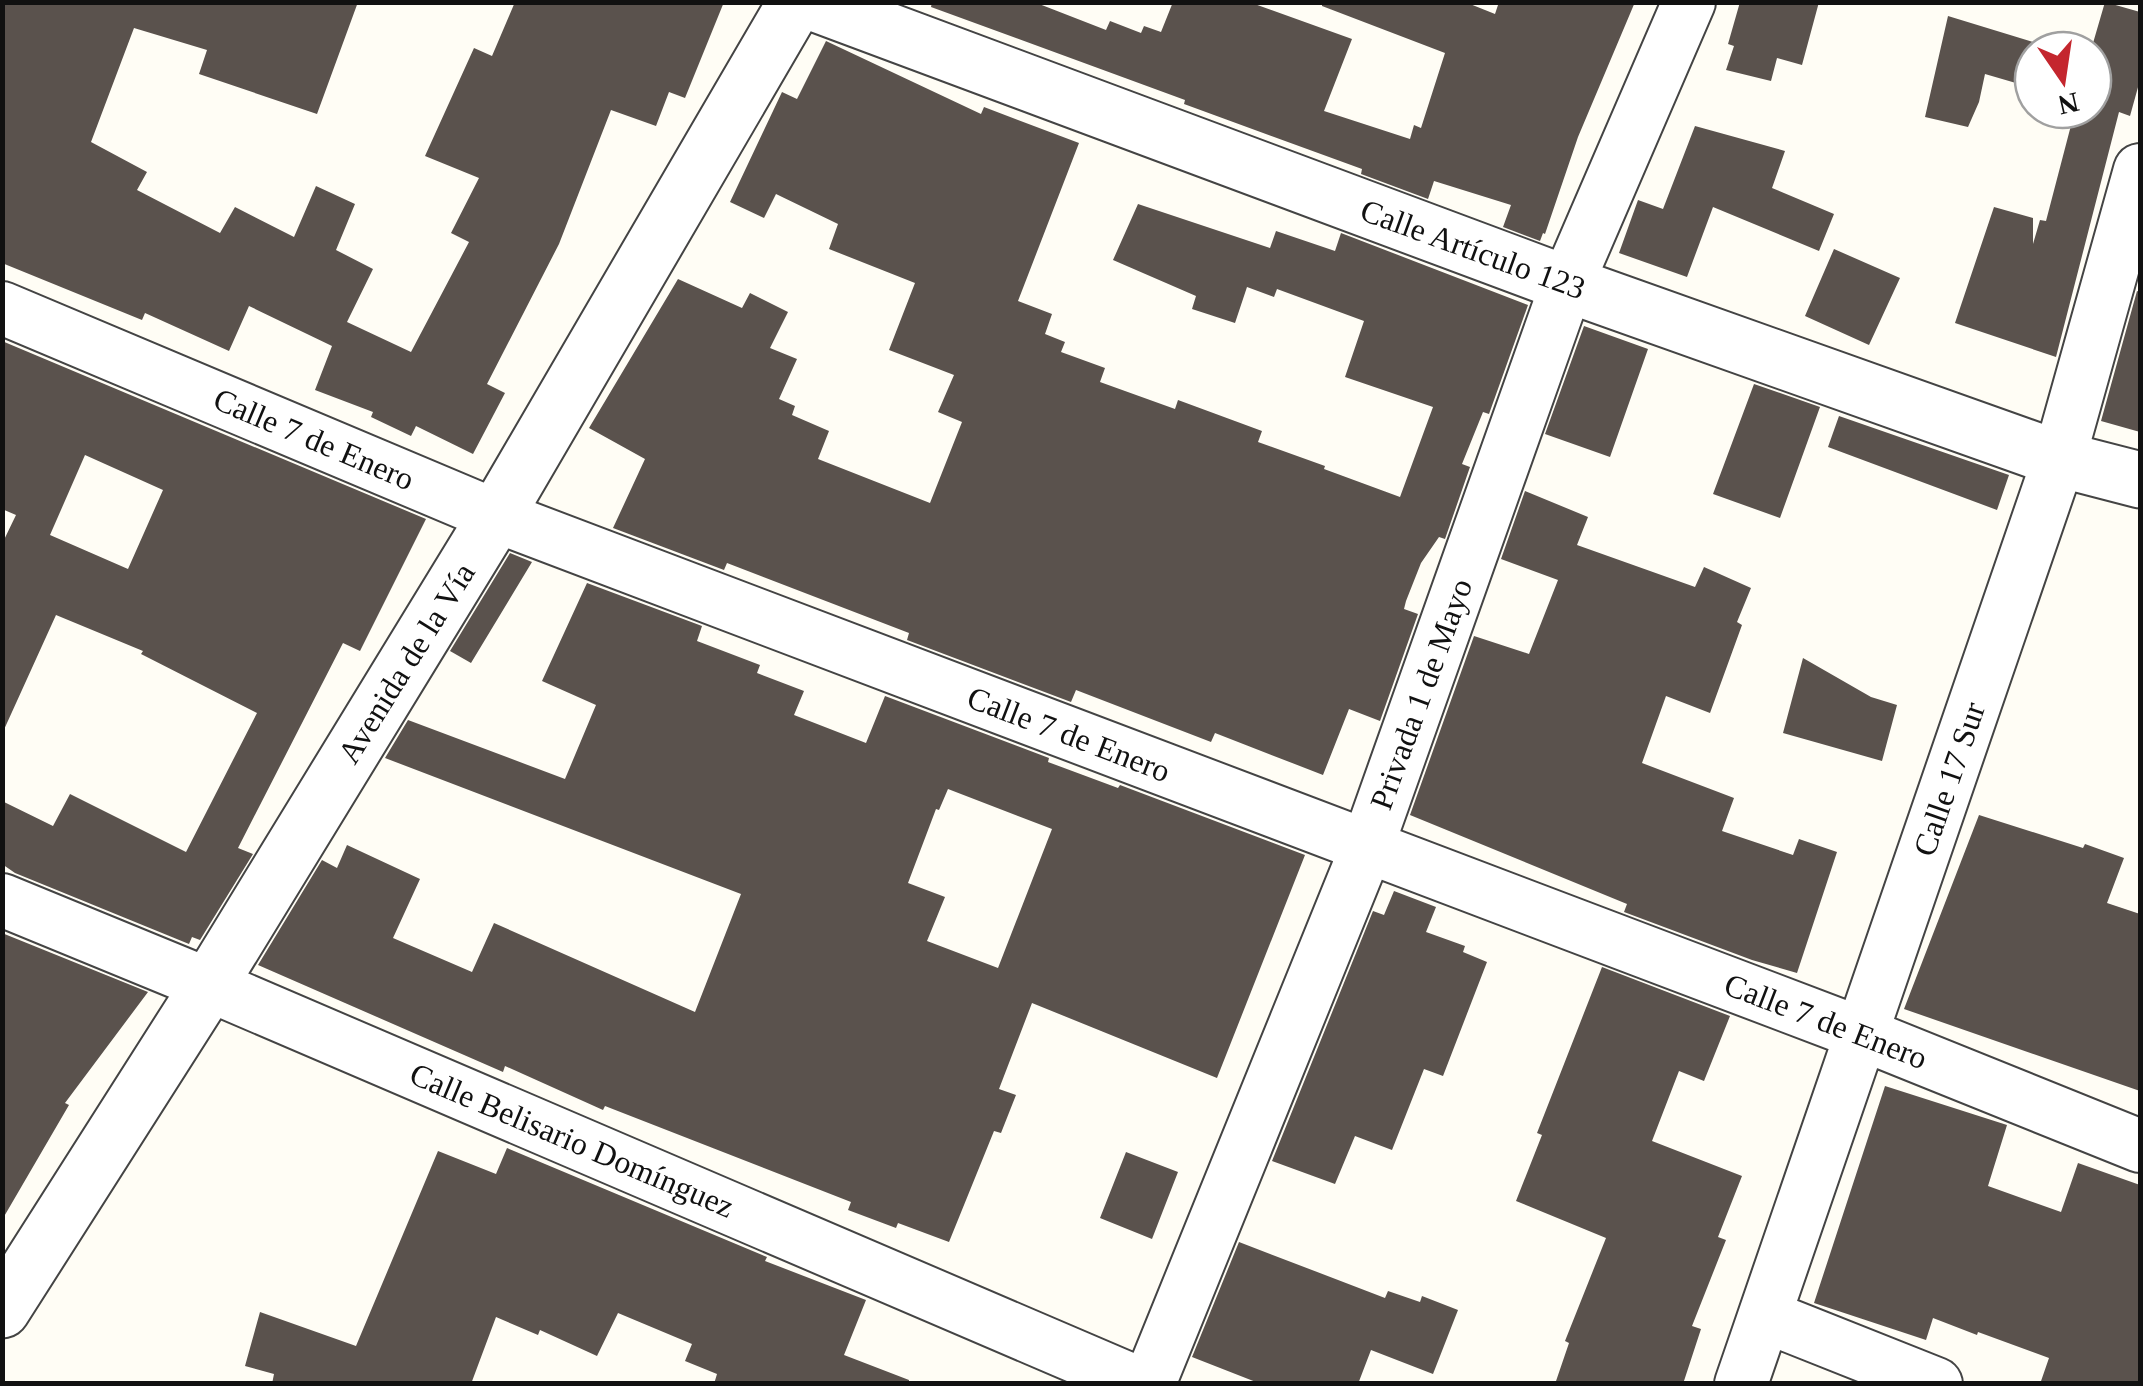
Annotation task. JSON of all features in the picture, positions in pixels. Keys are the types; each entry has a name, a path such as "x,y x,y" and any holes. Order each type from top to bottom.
{"street":[{"name":"Privada 1 de Mayo","path":"1149,1384 1367,847 1566,284 1689,2"},
{"name":"Calle Artículo 123","path":"789,12 2059,460 2140,480"},
{"name":"Avenida de la Vía","path":"2,1310 209,984 496,516 789,12"},
{"name":"Calle 17 Sur","path":"1742,1384 2059,460 2140,170"},
{"name":"Calle 7 de Enero","path":"2,308 496,516 1862,1034 2140,1146"},
{"name":"Calle Belisario Domínguez","path":"2,900 209,984 1140,1384"},
{"path":"1764,1316 1936,1384"}],"building":[{"path":"2,2 358,2 317,114 199,74 207,50 134,28 91,142 147,172 137,190 220,233 235,207 294,237 316,186 355,204 336,250 373,269 347,322 411,352 469,242 451,233 479,178 425,156 474,48 492,56 515,2 724,2 685,98 669,92 656,126 611,110 559,244 487,384 505,393 473,454 416,426 411,436 371,417 373,412 315,390 332,346 249,306 229,351 145,313 142,320 2,263"},
{"path":"932,2 1034,2 1106,30 1110,21 1141,33 1144,26 1161,32 1173,2 1249,2 1352,39 1324,111 1410,139 1414,125 1421,128 1445,53 1322,6 1322,2 1465,2 1495,14 1499,2 1635,2 1578,137 1540,241 1503,227 1511,205 1434,181 1428,199 1361,174 1362,169 1184,104 1185,100 931,7"},
{"path":"1740,2 1819,2 1802,65 1777,58 1771,81 1726,70 1734,46 1728,44"},
{"path":"2105,2 2140,12 2140,80 2130,116 2119,112 2056,357 1955,323 1994,207 2033,218 2033,244 2040,220 2046,221 2070,130 2113,130 2113,30 2097,30"},
{"path":"1948,16 2013,36 2013,82 1985,74 1968,127 1925,117"},
{"path":"826,41 981,114 984,107 1079,143 1018,301 1052,314 1045,334 1065,342 1061,352 1105,368 1100,382 1175,409 1178,400 1262,431 1258,442 1325,466 1324,469 1400,497 1433,407 1345,377 1364,321 1277,289 1274,297 1247,287 1235,323 1192,309 1196,296 1113,260 1138,204 1270,248 1276,231 1335,251 1341,233 1528,305 1489,414 1483,412 1462,464 1470,467 1445,539 1439,537 1421,563 1406,601 1404,609 1418,614 1380,721 1349,709 1323,775 1215,733 1211,742 1076,690 1071,702 907,640 909,633 727,563 724,570 613,528 645,459 589,428 678,279 742,308 750,293 788,312 770,348 797,359 779,399 795,406 792,415 829,431 818,459 930,503 962,422 938,412 954,375 889,350 915,283 829,249 838,224 776,194 764,218 730,202 782,92 797,99"},
{"path":"1695,126 1785,151 1772,188 1834,214 1819,251 1713,207 1687,277 1619,253 1638,200 1663,209"},
{"path":"1834,249 1900,278 1869,345 1805,316"},
{"path":"2137,291 2140,292 2140,432 2101,421"},
{"path":"1584,326 1648,349 1610,457 1545,434"},
{"path":"2,341 426,519 360,651 343,643 238,848 253,854 200,940 192,937 189,944 15,873 2,864 2,801 53,826 70,794 186,852 257,713 141,654 143,651 56,615 2,734 2,544 16,515 2,509","holes":["85,455 163,490 128,569 50,535"]},
{"path":"1754,384 1820,407 1780,518 1713,494"},
{"path":"1839,416 2009,475 1997,510 1828,447"},
{"path":"1525,491 1588,517 1577,545 1695,587 1704,567 1751,588 1710,713 1666,696 1642,763 1734,798 1722,831 1793,855 1799,839 1837,852 1797,973 1624,912 1627,904 1410,815 1474,636 1529,654 1558,580 1501,559"},
{"path":"510,553 532,562 471,663 450,651"},
{"path":"587,583 702,626 697,641 760,665 757,673 804,691 794,715 866,743 885,696 1049,758 1048,762 1305,855 1217,1078 1032,1003 999,1089 1016,1095 1001,1133 994,1131 949,1242 848,1210 851,1202 605,1106 603,1110 505,1066 503,1072 258,965 322,860 337,868 347,845 420,879 393,938 472,972 494,923 695,1012 741,894 385,758 408,720 565,779 596,705 542,681","holes":["948,789 1052,829 998,968 927,941 945,897 908,883 936,809 939,810"]},
{"path":"1803,658 1871,697 1897,705 1882,761 1783,733"},
{"path":"1979,815 2124,858 2107,903 2140,914 2140,1091 1904,1009"},
{"path":"1394,891 1436,907 1426,932 1465,946 1463,952 1487,962 1443,1076 1424,1069 1392,1150 1355,1136 1335,1184 1272,1161 1373,911 1384,915"},
{"path":"2,933 148,992 65,1103 69,1105 2,1220"},
{"path":"1602,967 1730,1016 1704,1081 1679,1071 1652,1141 1742,1176 1718,1237 1726,1240 1692,1326 1701,1329 1683,1384 1555,1384 1569,1343 1565,1341 1606,1238 1516,1201 1542,1135 1537,1133"},
{"path":"1885,1086 2007,1125 1988,1186 2061,1212 2078,1163 2140,1185 2140,1384 2040,1384 2049,1358 1978,1332 1977,1335 1933,1318 1926,1340 1814,1303"},
{"path":"507,1148 767,1257 765,1261 866,1300 844,1355 909,1380 909,1384 714,1384 717,1374 685,1361 692,1344 618,1313 597,1356 540,1330 538,1335 496,1317 471,1384 272,1384 274,1374 245,1366 260,1312 356,1346 438,1151 496,1174"},
{"path":"1126,1152 1178,1172 1152,1239 1100,1218"},
{"path":"1239,1242 1385,1298 1388,1291 1420,1302 1422,1296 1458,1310 1433,1374 1371,1350 1358,1384 1261,1384 1192,1357"}]}
